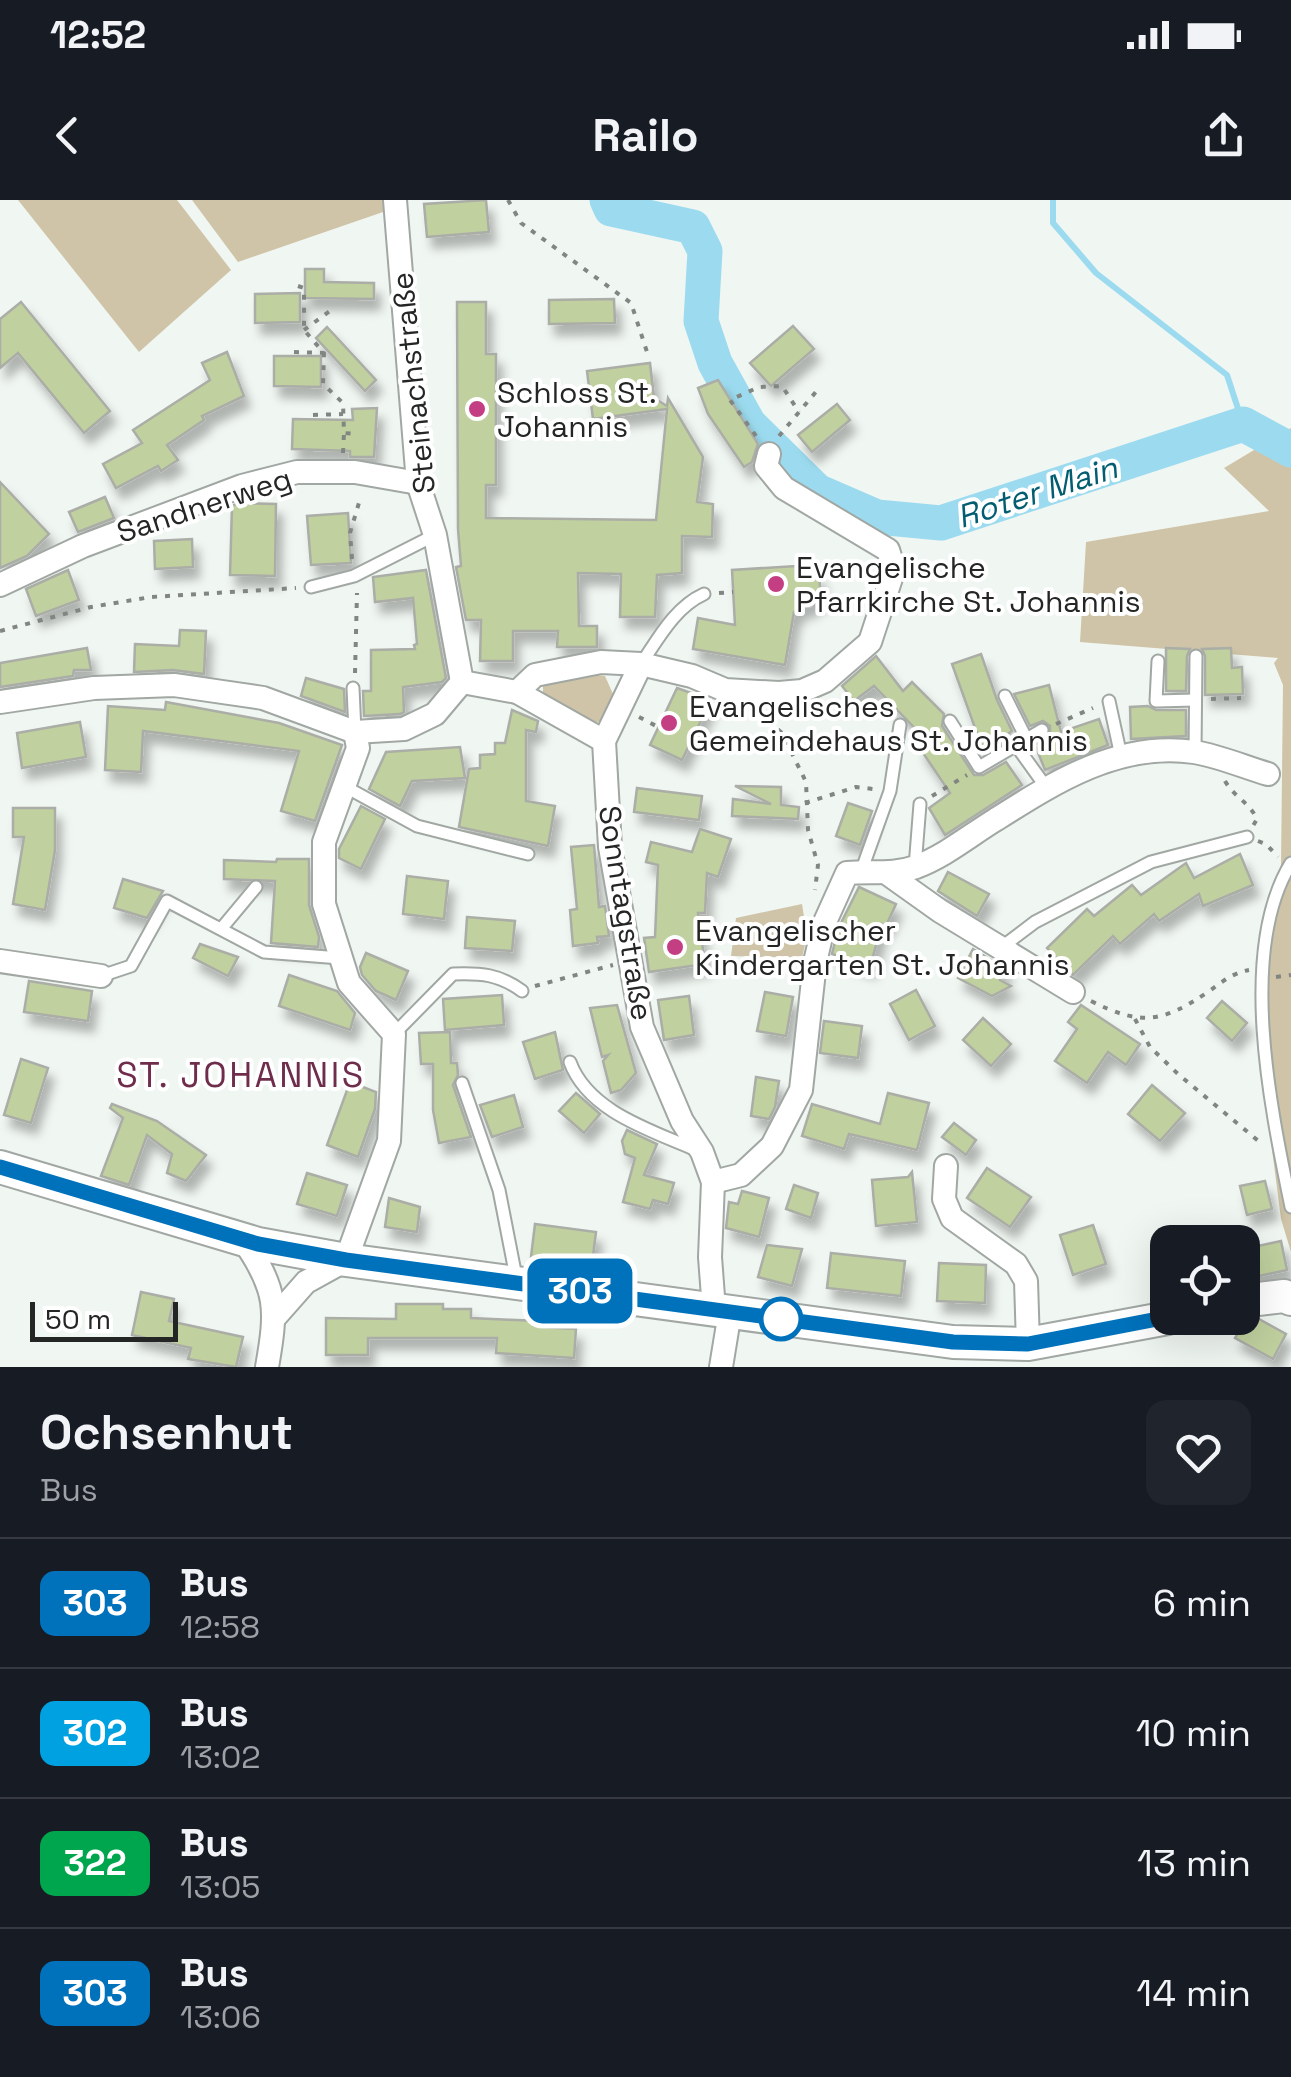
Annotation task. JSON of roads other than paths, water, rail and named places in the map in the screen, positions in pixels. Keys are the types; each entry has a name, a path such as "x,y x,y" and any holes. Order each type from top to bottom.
{"street":[{"name":"Steinachstraße","path":"395,200 418,482 435,534 462,682"},
{"path":"517,692 535,676 602,662 640,664 692,676 725,690 802,691 825,682 870,642 894,569 888,550 784,488 766,466 774,445"},
{"name":"Sandnerweg","path":"0,586 83,546 242,486 297,472 363,473 418,482"},
{"path":"0,702 94,688 174,685 263,698 355,732 404,729 435,714 462,682 517,692 604,741 640,664"},
{"path":"276,1316 306,1282 346,1260 389,1141 394,1034 349,982 324,904 324,842 358,748 355,732"},
{"name":"Sonntagstraße","path":"604,741 610,847 642,1028 682,1121 702,1152 714,1182 710,1256 722,1311 721,1367"},
{"path":"714,1182 740,1174 772,1146 801,1090 808,1000 824,924 848,873 888,874 915,867 942,855 1081,769 1122,756 1195,752 1268,774"},
{"path":"888,874 940,911 1072,992"},
{"path":"0,960 100,976"},
{"path":"946,1166 944,1199 952,1218 1016,1264 1026,1280 1028,1344"},
{"path":"0,1167 243,1240 346,1260 722,1311 953,1342 1028,1344 1150,1321"},
{"path":"243,1240 269,1290 276,1316 267,1367"},
{"path":"1260,1299 1291,1299"}],"lane":[{"path":"311,587 354,576 435,534"},
{"path":"640,664 666,626 693,599 704,594"},
{"path":"1195,752 1196,656"},
{"path":"1158,661 1156,700 1195,700"},
{"path":"353,688 355,732"},
{"path":"1005,696 1021,741 1046,788"},
{"path":"1109,701 1122,756"},
{"path":"950,721 979,767 1042,730"},
{"path":"861,872 890,791 900,725"},
{"path":"342,786 417,826 528,854"},
{"path":"915,867 920,804"},
{"path":"1002,947 1035,922 1151,862 1247,837"},
{"path":"1291,863 1274,894 1268,920 1261,1018 1291,1207"},
{"path":"221,929 256,887"},
{"path":"100,976 131,966 166,901 264,952 340,958"},
{"path":"394,1034 453,974 486,973 522,991"},
{"path":"570,1062 585,1087 605,1106 702,1152"},
{"path":"462,1083 499,1190 517,1282"}],"waterway":[{"name":"Roter Main","path":"607,200 611,209 693,227 705,251 701,321 715,363 749,424 817,491 877,517 941,523 1243,424 1291,450"},
{"path":"1053,200 1053,223 1096,273 1227,375 1243,424"}],"place":[{"name":"Schloss St. Johannis","path":"477,409"},
{"name":"Evangelische Pfarrkirche St. Johannis","path":"776,584"},
{"name":"Evangelisches Gemeindehaus St. Johannis","path":"669,723"},
{"name":"Evangelischer Kindergarten St. Johannis","path":"675,947"}],"district":[{"name":"ST. JOHANNIS","path":"241,1075"}]}
